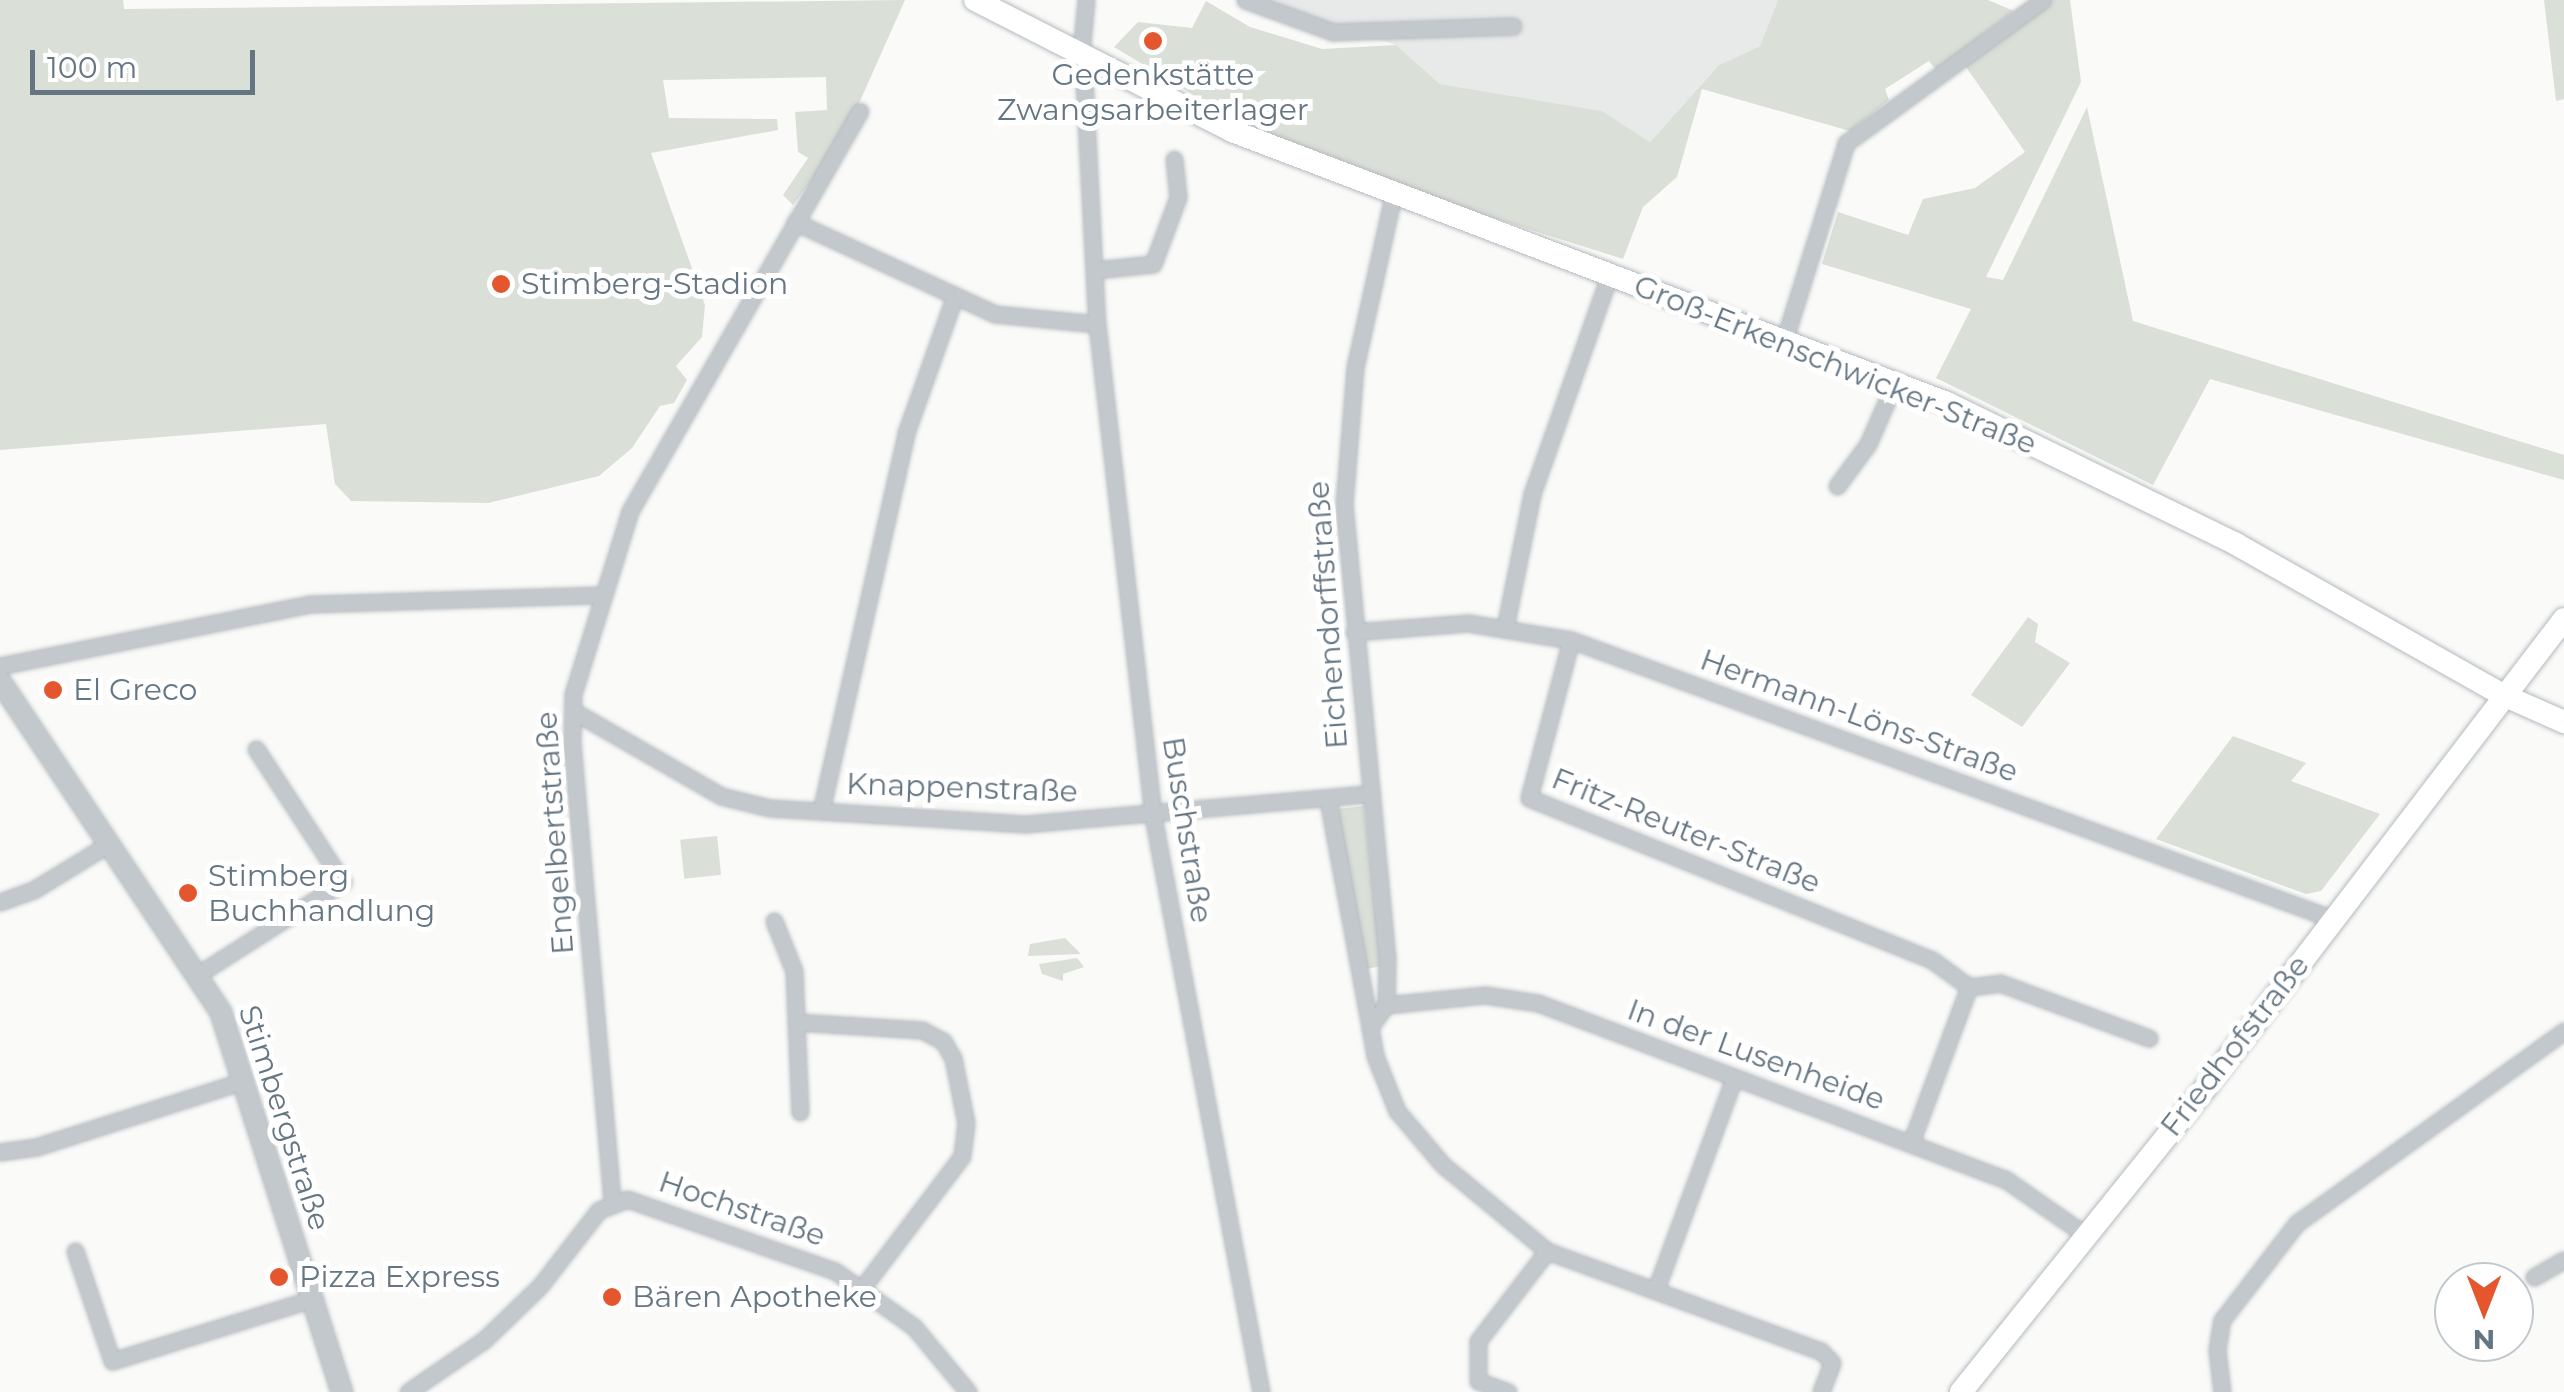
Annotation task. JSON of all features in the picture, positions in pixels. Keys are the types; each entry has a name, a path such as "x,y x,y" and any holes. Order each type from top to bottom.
{"main road":[{"name":"Groß-Erkenschwicker-Straße","path":"975,0 1232,131 1393,196 1785,338 1894,382 2236,544 2504,695 2564,722"},
{"name":"Friedhofstraße","path":"1961,1392 2087,1236 2564,619"}],"street":[{"name":"Buschstraße","path":"1086,0 1084,57 1097,324 1153,816 1261,1392"},
{"path":"1245,0 1332,32 1514,26"},
{"path":"1785,338 1846,142 2043,0"},
{"name":"Engelbertstraße","path":"612,1200 572,744 573,694 630,511 860,111"},
{"path":"1094,270 1153,264 1178,197 1174,159"},
{"name":"Eichendorffstraße","path":"1386,1005 1354,632 1347,438 1393,196"},
{"path":"795,222 954,298 1030,321 1097,324"},
{"path":"1505,628 1532,494 1610,274"},
{"path":"821,811 906,433 954,298"},
{"path":"1837,486 1868,444 1894,382"},
{"path":"0,666 310,604 601,596"},
{"name":"Hermann-Löns-Straße","path":"1354,632 1468,623 1570,640 2333,919"},
{"name":"Fritz-Reuter-Straße","path":"1570,640 1529,798 1932,960 1969,986"},
{"name":"Stimbergstraße","path":"0,681 221,1013 342,1392"},
{"name":"Knappenstraße","path":"575,712 722,796 821,811 1024,824 1153,816 1370,794"},
{"path":"197,975 343,882 256,750"},
{"path":"1328,800 1370,1027 1398,1111 1444,1165 1547,1252 1821,1351 1832,1362 1821,1392"},
{"path":"0,902 35,889 110,843"},
{"path":"774,921 794,971 800,1112"},
{"path":"1912,1140 1969,986 2000,982 2149,1038"},
{"name":"In der Lusenheide","path":"1386,1005 1485,995 1538,1003 1733,1081 1912,1140 2004,1179 2087,1236"},
{"path":"1370,1027 1386,1005"},
{"path":"796,1022 922,1030 943,1042 953,1058 966,1123 962,1156 863,1287"},
{"path":"2222,1392 2216,1350 2222,1320 2297,1223 2564,1031"},
{"path":"0,1152 36,1147 243,1081"},
{"path":"1656,1289 1733,1081"},
{"name":"Hochstraße","path":"408,1392 513,1314 612,1200 627,1199 806,1256 863,1287 914,1327 968,1392"},
{"path":"75,1251 112,1361 312,1299"},
{"path":"1508,1392 1478,1381 1478,1341 1547,1252"},
{"path":"2534,1277 2564,1260"}],"shaded area":[{"path":"0,0 123,0 124,9 905,0 844,137 793,205 783,195 808,158 798,152 795,112 827,110 826,77 663,80 669,118 777,119 778,130 651,153 705,305 702,337 676,366 687,380 674,403 660,406 632,448 599,476 488,503 351,501 335,484 326,424 0,450"},
{"path":"1261,0 1778,0 1760,46 1719,65 1650,142 1602,111 1440,84 1396,45"},
{"path":"1778,0 1988,0 2014,11 1936,70 1929,61 1885,89 1889,100 1850,131 1702,89 1677,177 1643,207 1623,259 1383,183 1227,115 1114,47 1138,22 1192,28 1206,1 1250,27 1322,49 1396,45 1440,84 1602,111 1650,142 1719,65 1760,46"},
{"path":"2051,0 2070,0 2081,82 1986,277 2003,280 2087,107 2133,321 2564,455 2564,480 2210,379 2153,485 1936,378 1971,309 1822,264 1838,212 1908,235 1923,199 1975,188 2025,152 1964,64"},
{"path":"2544,0 2564,0 2564,99 2556,101"},
{"path":"2028,617 2038,624 2035,642 2070,663 2022,727 1971,695"},
{"path":"2233,736 2306,763 2291,781 2380,814 2321,891 2306,894 2156,839"},
{"path":"1364,806 1381,966 1362,970 1337,809"},
{"path":"717,836 721,875 684,879 680,840"},
{"path":"1065,938 1081,954 1028,956 1030,944"},
{"path":"1077,958 1084,967 1063,974 1063,981 1042,974 1039,964"}],"place":[{"name":"Gedenkstätte Zwangsarbeiterlager","path":"1153,41"},
{"name":"Stimberg-Stadion","path":"501,284"},
{"name":"El Greco","path":"53,690"},
{"name":"Stimberg Buchhandlung","path":"188,893"},
{"name":"Pizza Express","path":"279,1277"},
{"name":"Bären Apotheke","path":"612,1297"}]}
